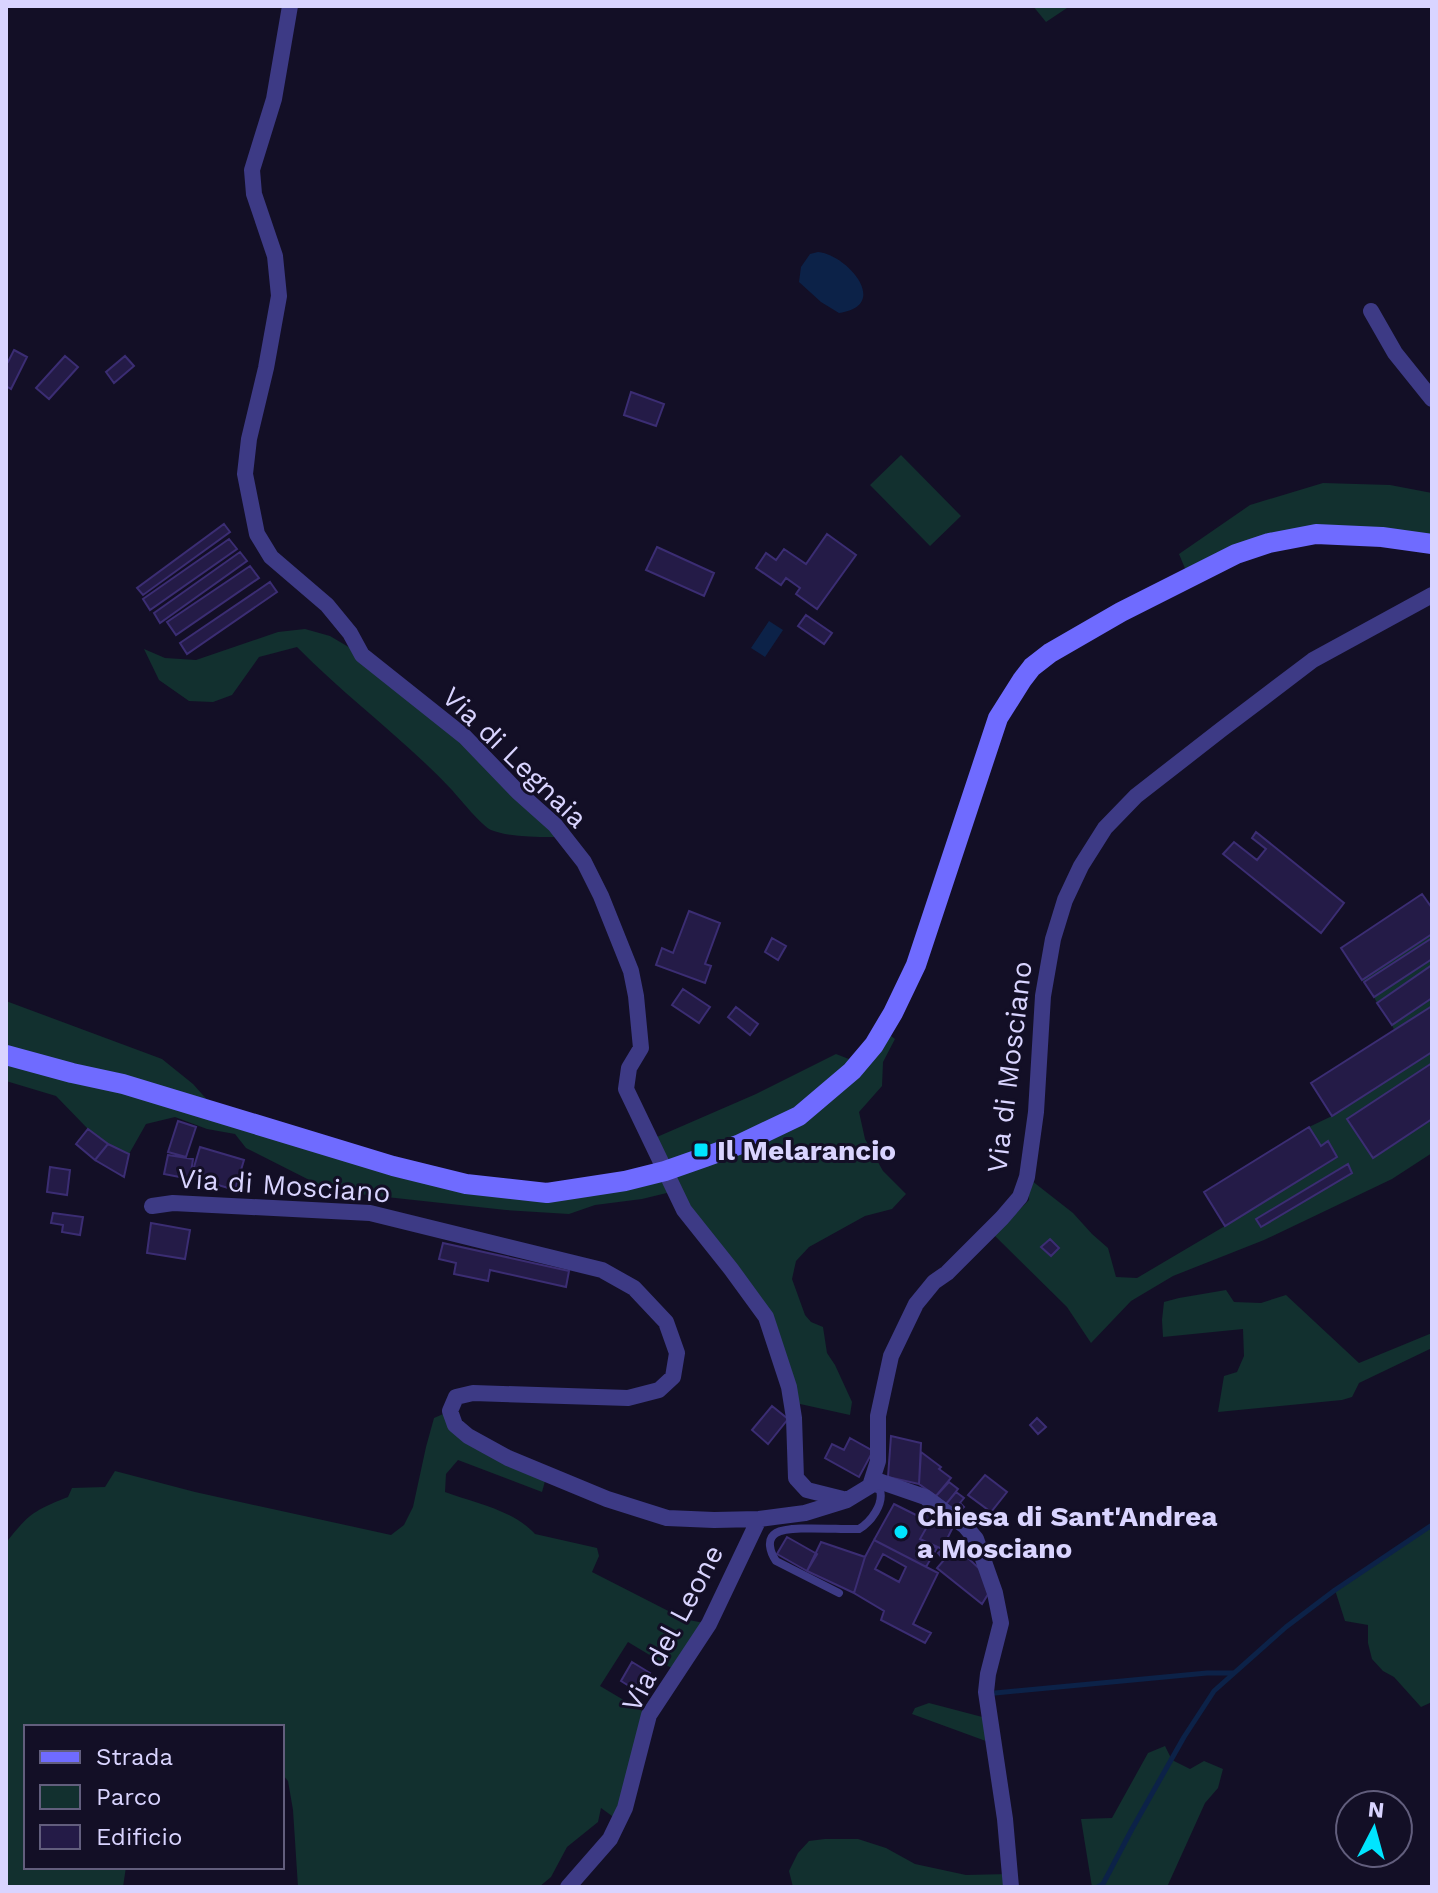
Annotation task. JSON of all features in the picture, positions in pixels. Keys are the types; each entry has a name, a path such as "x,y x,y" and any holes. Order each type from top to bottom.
{"main road":[{"name":"Via di Mosciano","path":"6,1055 123,1084 393,1166 466,1184 547,1193 625,1181 665,1171 738,1145 799,1116 852,1071 874,1045 916,965 998,718 1032,667 1050,653 1121,612 1236,554 1269,543 1316,534 1382,537 1432,544"}],"street":[{"name":"Via di Legnaia","path":"290,6 274,99 252,170 254,194 275,256 279,296 249,439 245,474 257,534 271,557 327,605 350,633 362,655 465,737 555,825 584,862 631,971 636,996 641,1048 629,1068 626,1089 684,1210 766,1317 789,1387 794,1418 796,1478 807,1490 847,1500"},
{"path":"1371,311 1395,353 1432,399"},
{"name":"Via di Mosciano","path":"152,1206 173,1203 370,1213 602,1270 634,1288 666,1322 677,1353 673,1377 659,1390 628,1398 473,1393 456,1397 450,1411 455,1425 468,1436 508,1458 607,1499 667,1518 759,1519 805,1513 847,1500 872,1482 878,1461 878,1416 891,1356 916,1304 934,1282 947,1273 1020,1197 1027,1177 1036,1112 1045,982 1057,926 1081,866 1105,828 1136,796 1313,660 1432,595"},
{"path":"872,1482 925,1497 965,1526 976,1539 995,1593 1001,1623 986,1692 1005,1819 1011,1887"},
{"name":"Via del Leone","path":"568,1887 610,1839 625,1808 649,1715 709,1624 759,1519"}],"lane":[{"path":"839,1593 776,1561 770,1544 778,1531 859,1529 867,1524 880,1503 882,1494 872,1482"}],"green space":[{"path":"1033,6 1070,6 1046,22"},
{"path":"901,455 961,516 930,546 870,485"},
{"path":"1323,483 1390,485 1432,493 1432,544 1316,534 1189,578 1179,554 1250,505"},
{"path":"305,629 330,636 362,655 465,737 564,837 517,836 487,828 434,771 297,647 259,657 232,695 213,702 189,701 159,680 144,649 165,658 196,660 278,632"},
{"path":"1432,934 1432,938 1364,982 1362,980"},
{"path":"1432,959 1432,965 1377,1003 1374,997"},
{"path":"1432,998 1432,1006 1394,1030 1392,1025"},
{"path":"6,1001 162,1059 193,1084 218,1112 393,1166 547,1193 665,1171 650,1140 756,1094 836,1054 859,1063 883,1030 895,1039 883,1062 882,1086 859,1112 865,1139 883,1171 906,1194 892,1209 865,1216 809,1247 796,1261 792,1279 805,1315 811,1322 823,1327 827,1353 852,1402 850,1415 791,1402 766,1317 675,1191 595,1205 569,1214 331,1191 246,1148 235,1134 207,1129 175,1117 146,1124 129,1154 88,1129 56,1096 6,1081"},
{"path":"1432,1052 1432,1063 1348,1119 1374,1158 1432,1119 1432,1153 1392,1179 1264,1240 1173,1276 1131,1301 1091,1343 1067,1307 994,1235 1029,1200 1027,1177 1073,1213 1108,1248 1116,1277 1137,1278 1337,1157 1328,1142 1321,1146 1309,1127 1332,1116"},
{"path":"1226,1290 1234,1302 1261,1303 1286,1295 1359,1363 1432,1333 1432,1348 1359,1383 1352,1397 1342,1400 1218,1412 1224,1376 1237,1372 1244,1356 1243,1329 1163,1337 1162,1320 1164,1302"},
{"path":"450,1411 455,1425 547,1474 542,1492 458,1460 446,1474 445,1492 505,1513 535,1534 597,1548 599,1556 592,1572 684,1619 709,1624 678,1672 628,1642 600,1686 649,1715 619,1821 601,1808 598,1822 567,1847 551,1877 539,1887 298,1887 293,1810 288,1781 284,1776 284,1725 24,1725 24,1869 126,1869 123,1887 6,1887 6,1543 20,1525 40,1510 68,1497 72,1488 105,1487 115,1471 391,1535 404,1525 413,1507 434,1418"},
{"path":"1432,1525 1432,1702 1421,1707 1394,1677 1372,1659 1368,1625 1345,1621 1335,1590"},
{"path":"929,1703 990,1719 994,1744 912,1714 915,1708"},
{"path":"1165,1746 1172,1760 1190,1769 1204,1761 1223,1769 1218,1788 1205,1803 1167,1887 1092,1887 1081,1819 1112,1818 1148,1753"},
{"path":"858,1839 886,1848 915,1864 966,1875 1010,1874 1011,1887 793,1887 789,1871 798,1853 809,1841"}],"water":[{"path":"818,252 841,262 859,281 863,291 862,301 854,308 839,313 799,282 801,267 810,254"},
{"path":"769,621 783,630 765,657 751,648"}],"building":[{"path":"14,350 27,357 11,389 6,386 6,361"},
{"path":"65,356 78,367 49,399 36,388"},
{"path":"125,356 134,366 114,383 106,372"},
{"path":"631,392 664,404 656,426 624,415"},
{"path":"224,524 230,532 143,595 137,588"},
{"path":"827,534 856,555 817,609 796,594 800,588 786,578 781,585 756,568 766,553 776,560 784,549 806,564"},
{"path":"229,539 237,549 150,610 143,599"},
{"path":"657,547 714,573 704,596 646,570"},
{"path":"240,552 247,561 160,623 154,613"},
{"path":"250,566 259,578 176,635 167,622"},
{"path":"270,582 277,592 187,654 180,643"},
{"path":"806,615 832,633 824,644 798,626"},
{"path":"1256,832 1344,903 1321,933 1223,854 1234,842 1257,860 1266,849 1252,838"},
{"path":"1422,894 1432,908 1432,934 1362,980 1341,948"},
{"path":"689,911 720,923 705,964 711,966 705,983 656,965 662,948 673,953"},
{"path":"772,938 786,946 778,960 765,952"},
{"path":"1432,938 1432,959 1374,997 1364,982"},
{"path":"1432,965 1432,998 1392,1025 1377,1003"},
{"path":"683,989 710,1007 699,1023 672,1005"},
{"path":"1432,1006 1432,1052 1332,1116 1311,1083"},
{"path":"736,1007 758,1024 750,1035 728,1017"},
{"path":"1432,1063 1432,1119 1373,1158 1347,1119"},
{"path":"178,1121 196,1127 186,1157 168,1152"},
{"path":"1309,1127 1321,1146 1328,1141 1337,1157 1225,1226 1204,1192"},
{"path":"88,1129 108,1144 95,1160 76,1144"},
{"path":"108,1144 129,1154 124,1177 95,1160"},
{"path":"200,1147 244,1160 235,1190 191,1177"},
{"path":"168,1155 193,1159 190,1179 164,1174"},
{"path":"1348,1164 1352,1173 1261,1227 1256,1219"},
{"path":"50,1167 70,1170 67,1195 47,1192"},
{"path":"53,1213 83,1217 80,1235 62,1232 63,1225 51,1223"},
{"path":"151,1223 190,1230 185,1259 147,1253"},
{"path":"1050,1239 1059,1248 1051,1256 1041,1247"},
{"path":"443,1243 569,1271 566,1287 490,1270 488,1281 454,1274 456,1263 439,1259"},
{"path":"772,1406 788,1419 768,1444 752,1430"},
{"path":"1037,1418 1046,1427 1038,1434 1030,1425"},
{"path":"891,1436 921,1443 919,1484 888,1477"},
{"path":"850,1438 873,1451 859,1477 825,1458 832,1444 844,1450"},
{"path":"921,1452 951,1478 936,1496 919,1484"},
{"path":"985,1475 1007,1492 991,1512 968,1495"},
{"path":"949,1482 958,1489 946,1504 936,1496"},
{"path":"956,1492 964,1498 960,1503 964,1507 957,1514 946,1504"},
{"name":"Chiesa di Sant'Andrea a Mosciano","path":"894,1504 922,1518 920,1521 928,1525 920,1539 937,1548 926,1567 874,1540"},
{"path":"928,1506 955,1523 942,1549 920,1539 928,1525 920,1521"},
{"path":"787,1537 817,1554 807,1571 777,1554"},
{"path":"874,1540 938,1573 913,1624 931,1633 925,1643 881,1620 884,1611 854,1593 865,1557","holes":["883,1554 906,1567 899,1582 875,1569"]},
{"path":"821,1542 865,1557 854,1593 807,1571"},
{"path":"951,1542 985,1574 990,1591 982,1604 937,1568 944,1560 938,1553"},
{"path":"632,1662 650,1673 639,1692 621,1681"}],"waterway":[{"path":"1098,1887 1103,1884 1184,1737 1214,1691 1286,1627 1432,1525"},
{"path":"995,1693 1233,1673"}],"place":[{"name":"Il Melarancio","path":"701,1150"},
{"name":"Chiesa di Sant'Andrea a Mosciano","path":"901,1532"}]}
